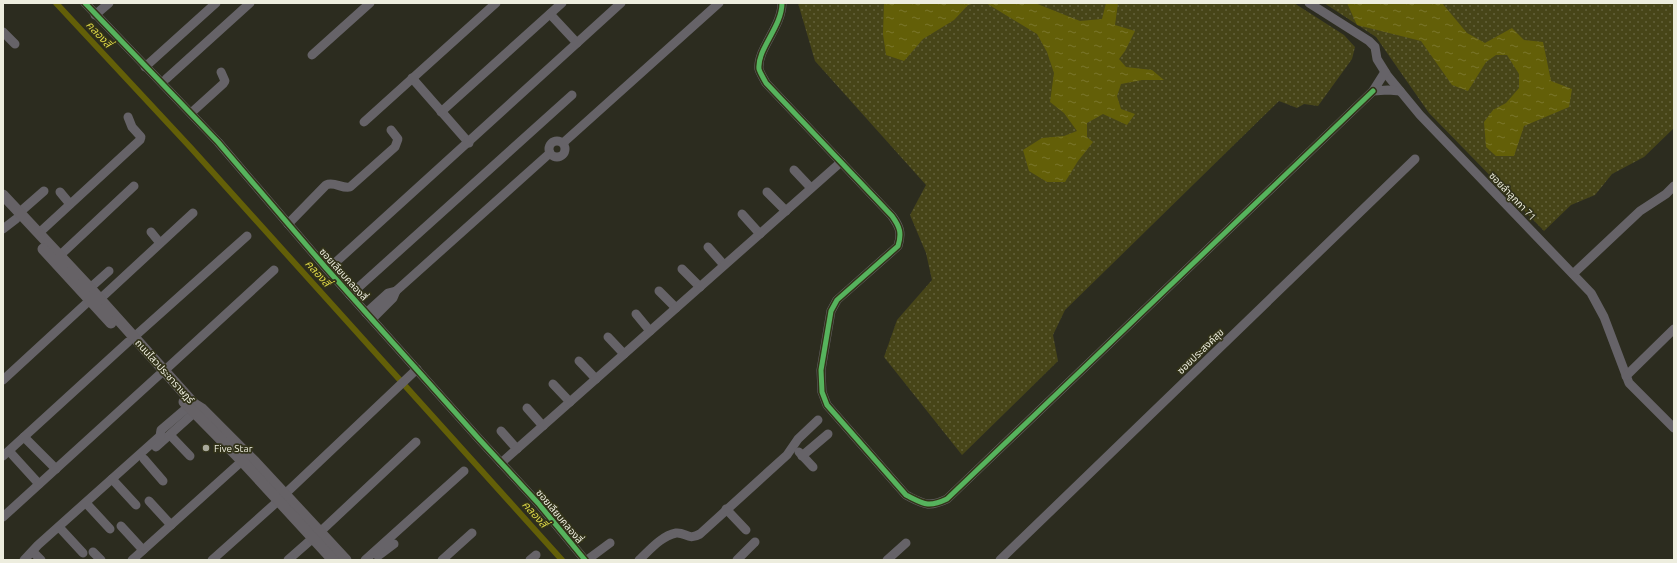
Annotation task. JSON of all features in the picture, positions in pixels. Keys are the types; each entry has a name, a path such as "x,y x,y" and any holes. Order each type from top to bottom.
{"main road":[{"name":"ถนนไสวประชาราษฎร์","path":"3,194 18,216 162,373 194,404 202,408 255,462 281,497"},
{"name":"ถนนไสวประชาราษฎร์","path":"3,205 39,233 57,258 90,288 95,299"},
{"name":"ถนนไสวประชาราษฎร์","path":"162,373 191,410 242,461 281,497 316,535 346,560"},
{"name":"ถนนไสวประชาราษฎร์","path":"316,535 333,560"}],"street":[{"name":"ซอยเลียบคลองสี่","path":"85,3 218,142 369,316 414,371 538,503 586,560"},
{"path":"96,15 109,3"},
{"path":"145,67 216,3"},
{"path":"166,79 250,3"},
{"path":"312,55 370,3"},
{"path":"364,122 496,3"},
{"path":"441,112 562,3"},
{"path":"336,262 621,3"},
{"path":"369,316 393,298 396,291 550,153 556,157 562,155 566,149 563,143 719,3"},
{"path":"782,3 779,20 760,59 759,70 766,83 892,216 900,227 901,237 898,246 842,295 837,300 831,311 821,370 822,392 827,405 906,495 921,503 935,505 948,499 1373,91 1385,72"},
{"name":"ซอยลำลูกกา 71","path":"1309,3 1369,40 1375,47 1377,59 1385,72 1420,115 1591,293 1600,311 1629,383 1674,428"},
{"path":"550,14 577,43"},
{"path":"3,32 15,44"},
{"path":"191,114 223,84 225,81 220,72"},
{"path":"412,78 469,142"},
{"path":"1373,91 1400,91"},
{"path":"350,295 572,95"},
{"path":"39,233 140,140 141,137 132,127 128,117"},
{"path":"288,224 326,185 330,183 346,188 350,187 395,146 398,139 391,130"},
{"name":"ซอยประสงค์สุข","path":"1000,560 1415,159"},
{"path":"501,463 841,162"},
{"path":"794,170 811,188"},
{"path":"57,258 134,186"},
{"path":"1573,274 1640,211 1666,194 1674,186"},
{"path":"3,229 44,191"},
{"path":"60,192 70,204"},
{"path":"767,192 786,211"},
{"path":"3,380 193,214"},
{"path":"742,214 760,234"},
{"path":"151,232 160,243"},
{"path":"39,484 6,454 131,339 247,236"},
{"path":"708,247 724,265"},
{"path":"682,269 700,287"},
{"path":"3,517 274,270"},
{"path":"90,288 109,271"},
{"path":"660,291 676,308"},
{"path":"636,314 650,331"},
{"path":"1626,376 1674,329"},
{"path":"608,337 624,354"},
{"path":"579,361 596,379"},
{"path":"212,560 414,371"},
{"path":"553,384 570,402"},
{"path":"527,408 543,426"},
{"path":"114,481 144,458 191,410"},
{"path":"639,560 667,537 676,533 688,537 695,537 700,534 726,509 788,455 798,439 818,420"},
{"path":"501,431 517,449"},
{"path":"802,456 828,434"},
{"path":"24,437 56,469"},
{"path":"164,437 190,456"},
{"path":"24,560 33,552 42,550 61,529 164,437"},
{"path":"288,560 416,442"},
{"path":"793,447 813,467"},
{"path":"144,458 163,481"},
{"path":"132,560 242,461"},
{"path":"365,560 464,471"},
{"path":"114,481 136,505"},
{"path":"149,501 170,525"},
{"path":"88,505 110,530"},
{"path":"726,509 746,530"},
{"path":"121,526 143,550"},
{"path":"61,529 82,553"},
{"path":"442,560 472,533"},
{"path":"737,560 755,542"},
{"path":"586,560 610,543"},
{"path":"887,560 906,543"},
{"path":"374,560 394,544"},
{"path":"33,552 41,560"},
{"path":"93,552 101,560"}],"shaded area":[{"path":"798,3 1294,3 1344,35 1355,47 1352,59 1318,106 1304,104 1297,108 1279,101 1065,310 1053,335 1058,361 962,455 884,357 897,320 932,280 926,253 910,215 926,185 815,61"},
{"path":"1324,3 1674,3 1674,128 1644,157 1612,174 1595,195 1571,205 1544,231 1429,113 1376,37"}],"water":[{"path":"884,3 975,3 968,5 954,20 923,39 904,61 886,55 883,34"},
{"path":"986,3 1035,3 1080,21 1102,19 1106,3 1118,3 1115,25 1135,31 1125,51 1119,59 1126,67 1152,70 1164,80 1142,80 1121,84 1117,96 1121,109 1135,114 1127,125 1103,114 1087,123 1087,137 1093,142 1078,161 1065,182 1047,182 1029,171 1023,150 1042,138 1064,136 1077,131 1064,113 1050,102 1054,73 1047,52 1037,34"},
{"path":"1347,3 1442,3 1467,33 1485,43 1512,28 1524,40 1543,42 1551,81 1572,89 1569,107 1524,126 1514,156 1496,156 1486,147 1484,122 1493,110 1506,103 1519,88 1519,74 1507,55 1496,55 1486,62 1468,91 1452,85 1421,41 1357,25"}],"waterway":[{"name":"คลองสี่","path":"56,3 191,148 562,560"}],"cycle path":[{"path":"85,3 218,142 326,268 538,503 585,560"},
{"path":"782,3 778,21 759,61 759,69 761,74 766,83 892,216 897,224 900,234 898,246 837,300 831,311 821,370 822,392 827,405 906,495 926,504 941,502 947,499 1373,91"}],"place":[{"name":"Five Star","path":"206,448"}]}
